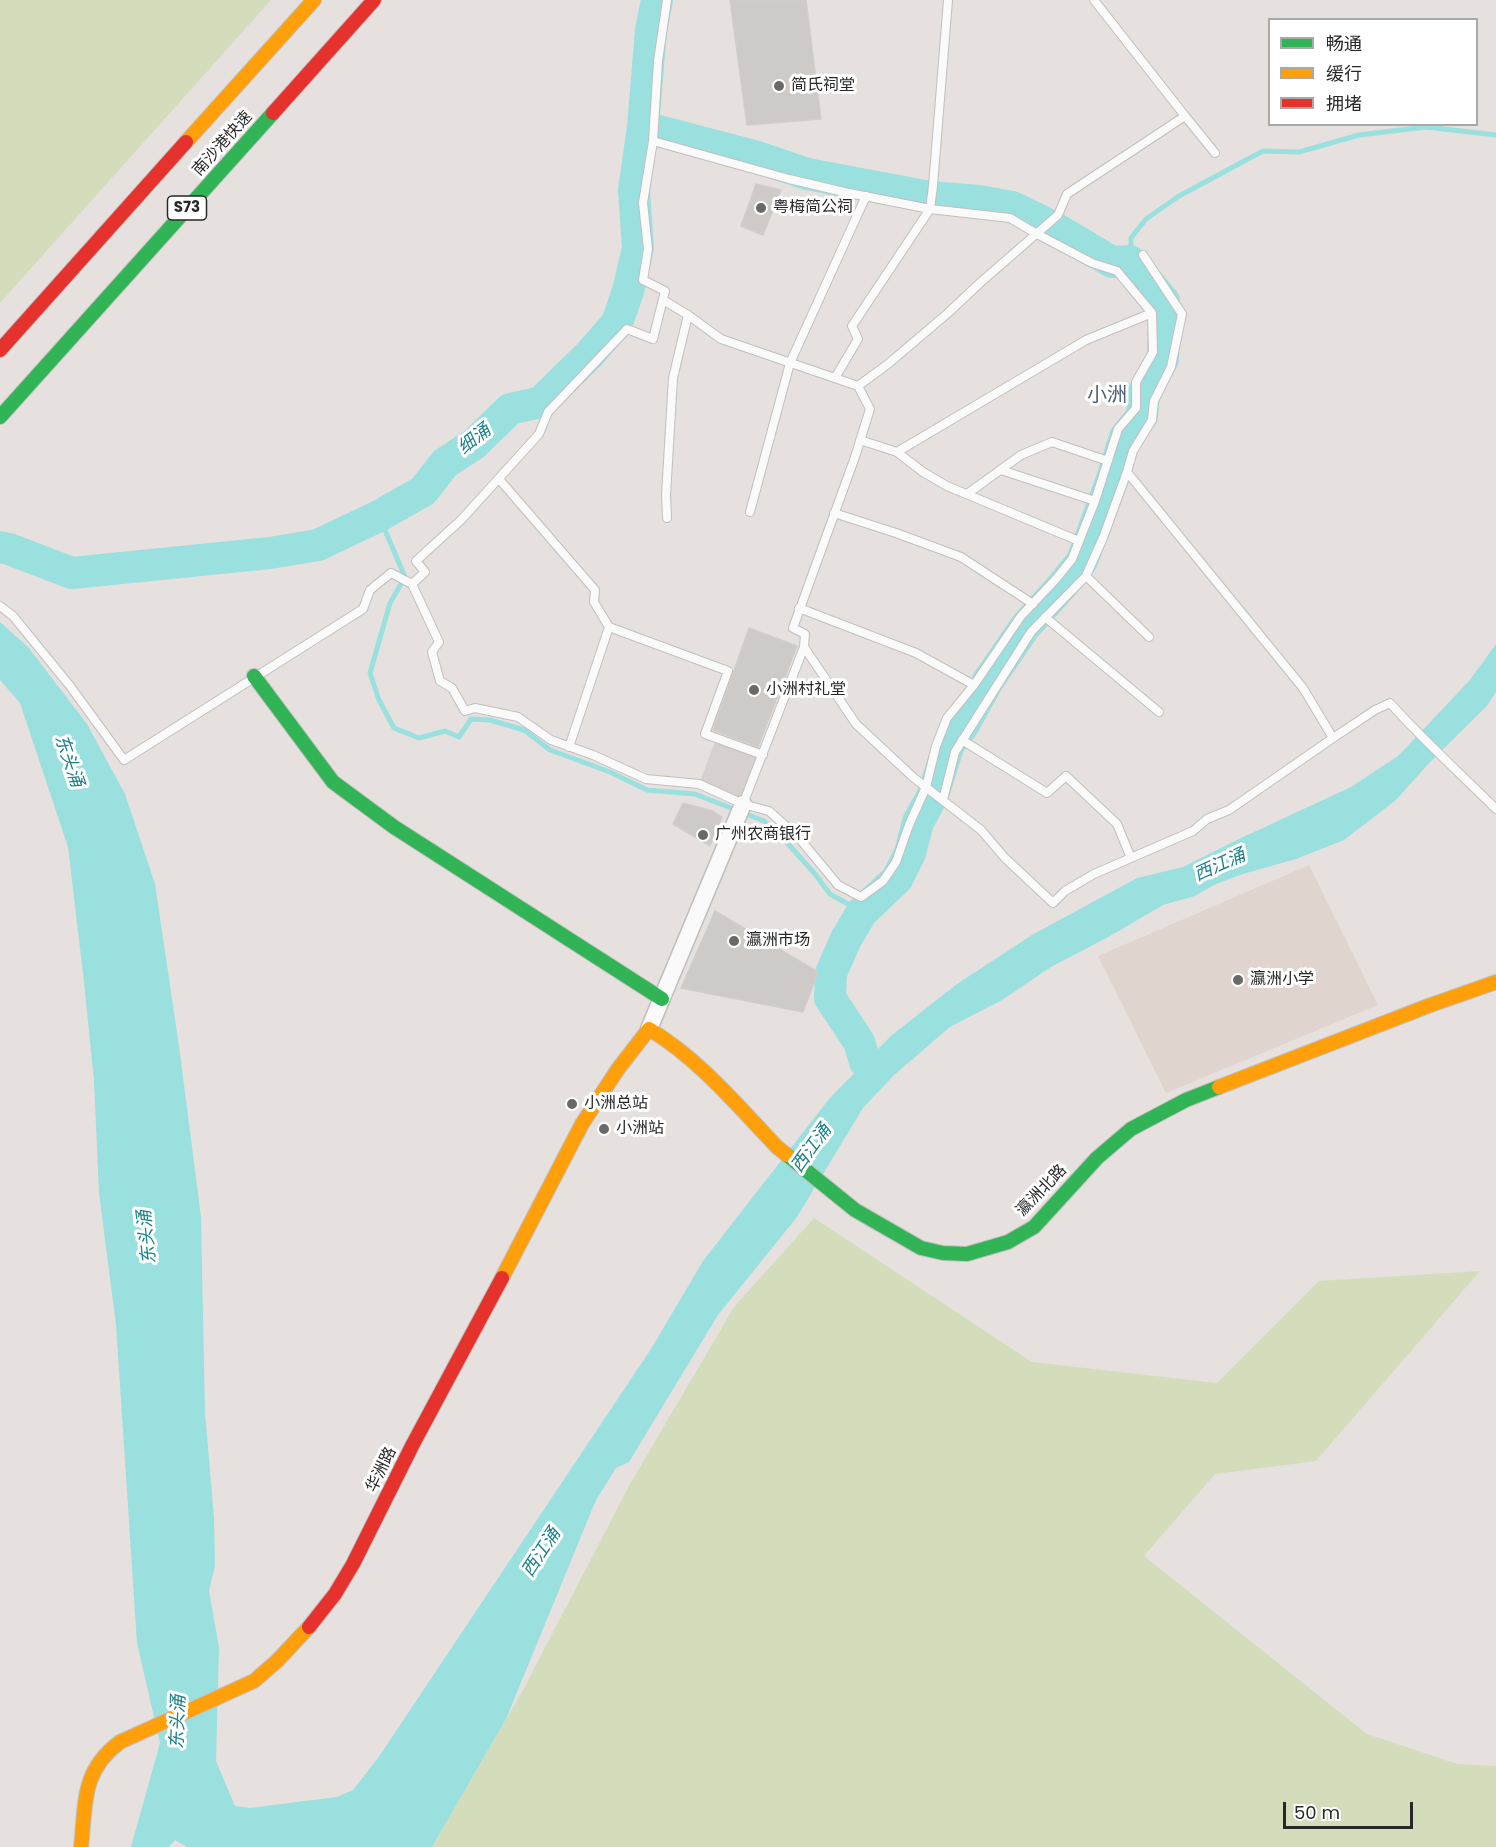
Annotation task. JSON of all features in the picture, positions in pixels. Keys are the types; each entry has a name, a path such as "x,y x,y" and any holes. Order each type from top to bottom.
{"main road":[{"name":"南沙港快速","path":"0,350 314,0"},
{"name":"南沙港快速","path":"0,417 374,0"},
{"path":"254,676 333,782 394,827 662,999"},
{"name":"瀛洲北路","path":"649,1029 671,1042 691,1058 777,1147 855,1210 921,1248 943,1253 967,1254 1008,1242 1034,1227 1097,1158 1131,1129 1151,1118 1253,1073 1428,1005 1496,982"},
{"name":"华洲路","path":"81,1847 87,1791 94,1770 104,1755 120,1742 139,1732 254,1681 305,1632 335,1594 353,1564 413,1444 582,1124 618,1069 649,1029"}],"street":[{"path":"649,1029 743,804"}],"lane":[{"path":"412,585 425,572 416,561 461,520 539,434 548,412 627,329 653,339 665,291 643,280 648,249 643,203 653,141 658,61 668,0"},
{"path":"835,378 858,339 852,326 930,208 948,0"},
{"path":"1094,0 1215,153"},
{"path":"858,386 931,328 1058,215 1067,194 1185,116"},
{"path":"0,606 13,616 70,686 124,760 363,609 370,590 391,573 412,585 439,642 432,652 440,681 452,688 465,711 476,708 518,717 551,740 593,755 646,779 699,784 743,804 769,811 799,838 838,885 861,897 883,881 896,862 926,787 936,746 946,718 974,685 1021,616 1072,559 1095,501 1118,429 1136,408 1136,382 1153,352 1152,313 1117,271 1092,263 1010,218 930,208 866,196 789,179 653,141"},
{"path":"750,512 790,363 866,196"},
{"path":"943,800 955,752 962,740 1031,632 1086,576 1103,538 1133,451 1152,420 1154,401 1171,367 1182,314 1143,255"},
{"path":"663,300 721,339 858,386 870,410 793,628 805,634 804,647 743,804"},
{"path":"897,452 1086,340 1152,313"},
{"path":"667,518 666,495 673,378 688,315"},
{"path":"860,440 897,452 923,472 947,486 1080,541"},
{"path":"967,494 1021,456 1052,442 1108,461"},
{"path":"1001,470 1095,501"},
{"path":"1127,472 1303,688 1333,738"},
{"path":"499,478 595,590 594,602 609,627 728,671 705,734 763,755"},
{"path":"834,513 961,557 1033,604"},
{"path":"1086,576 1149,638"},
{"path":"799,608 916,653 974,685"},
{"path":"1045,617 1159,712"},
{"path":"569,747 609,627"},
{"path":"804,647 856,724 926,787 981,830 1005,858 1053,903 1065,891 1094,874 1193,831 1207,819 1229,810 1375,710 1390,703 1415,731 1447,759 1496,809"},
{"path":"962,740 1047,793 1066,776 1117,824 1131,858"}],"shaded area":[{"path":"716,739 763,755 743,804 699,784"},
{"name":"瀛洲小学","path":"1309,865 1378,1005 1166,1093 1098,956"}],"green space":[{"path":"0,0 271,0 0,303"},
{"path":"814,1218 1032,1362 1217,1383 1319,1281 1480,1271 1316,1461 1215,1474 1144,1556 1367,1734 1457,1764 1496,1766 1496,1847 432,1847 523,1690 630,1484 734,1307"}],"water":[{"path":"0,622 28,647 87,724 125,794 155,884 201,1217 205,1413 214,1517 215,1566 209,1591 219,1647 216,1761 235,1806 250,1808 337,1797 353,1790 378,1758 651,1349 703,1261 829,1099 892,1035 957,984 1032,935 1137,878 1183,867 1351,787 1398,756 1469,681 1496,644 1496,692 1487,706 1430,762 1396,800 1344,840 1296,859 1216,884 1195,896 1163,905 1051,967 1002,1000 950,1027 894,1075 863,1108 797,1217 718,1315 629,1462 616,1468 596,1500 506,1719 432,1847 187,1847 175,1840 169,1847 131,1847 160,1743 137,1643 116,1325 99,1193 94,1081 84,982 68,847 20,703 0,680"}],"building":[{"name":"简氏祠堂","path":"730,0 806,0 821,119 747,125"},
{"name":"粤梅简公祠","path":"756,184 781,190 763,235 741,226"},
{"name":"小洲村礼堂","path":"749,628 797,646 758,747 713,730"},
{"name":"广州农商银行","path":"683,803 713,811 722,817 710,846 673,824"},
{"name":"瀛洲市场","path":"715,911 818,972 803,1012 681,988"}],"waterway":[{"name":"细涌","path":"0,547 72,573 270,553 318,545 379,516 423,491 445,463 474,444 510,409 541,402 589,355 617,323 628,291 638,248 634,190 643,127 651,30 657,0"},
{"path":"643,127 754,156 807,174 930,197 979,201 1012,207 1055,228 1112,262 1130,261 1164,301 1163,359 1144,392 1142,416 1125,437 1082,561 1025,627 988,681 963,726 949,744 933,795 918,822 910,853 897,879 862,912 846,939 831,973 830,998 859,1042 865,1062"},
{"path":"1130,261 1131,238 1146,219 1179,196 1263,151 1299,152 1359,135 1426,127 1496,135"},
{"path":"379,516 405,577 390,603 370,673 379,700 394,728 419,738 445,731 459,737 471,719 490,720 524,730 550,750 610,772 647,790 695,794 764,821 782,837 830,894 862,912"}],"traffic: fast":[{"path":"0,417 273,113"},
{"path":"254,676 333,782 394,827 662,999"},
{"path":"787,1155 855,1210 921,1248 943,1253 967,1254 1008,1242 1034,1227 1097,1158 1131,1129 1186,1100 1219,1087"}],"traffic: slow":[{"path":"186,142 314,0"},
{"path":"1219,1087 1496,982"},
{"path":"502,1278 582,1124 618,1069 649,1029 701,1068 787,1155"},
{"path":"81,1847 88,1789 98,1764 107,1753 120,1742 254,1681 277,1661 309,1627"}],"traffic: jam":[{"path":"273,113 374,0"},
{"path":"0,350 186,142"},
{"path":"309,1627 335,1594 353,1564 413,1444 502,1278"}],"place":[{"name":"简氏祠堂","path":"779,86"},
{"name":"粤梅简公祠","path":"761,208"},
{"name":"小洲村礼堂","path":"754,690"},
{"name":"广州农商银行","path":"703,835"},
{"name":"瀛洲市场","path":"734,941"},
{"name":"瀛洲小学","path":"1238,980"},
{"name":"小洲总站","path":"572,1104"},
{"name":"小洲站","path":"604,1129"}],"district":[{"name":"小洲","path":"1107,396"}],"water label":[{"name":"东头涌","path":"68,761"},
{"name":"西江涌","path":"1220,866"},
{"name":"西江涌","path":"812,1149"},
{"name":"东头涌","path":"148,1237"},
{"name":"西江涌","path":"542,1553"},
{"name":"东头涌","path":"179,1722"}]}
